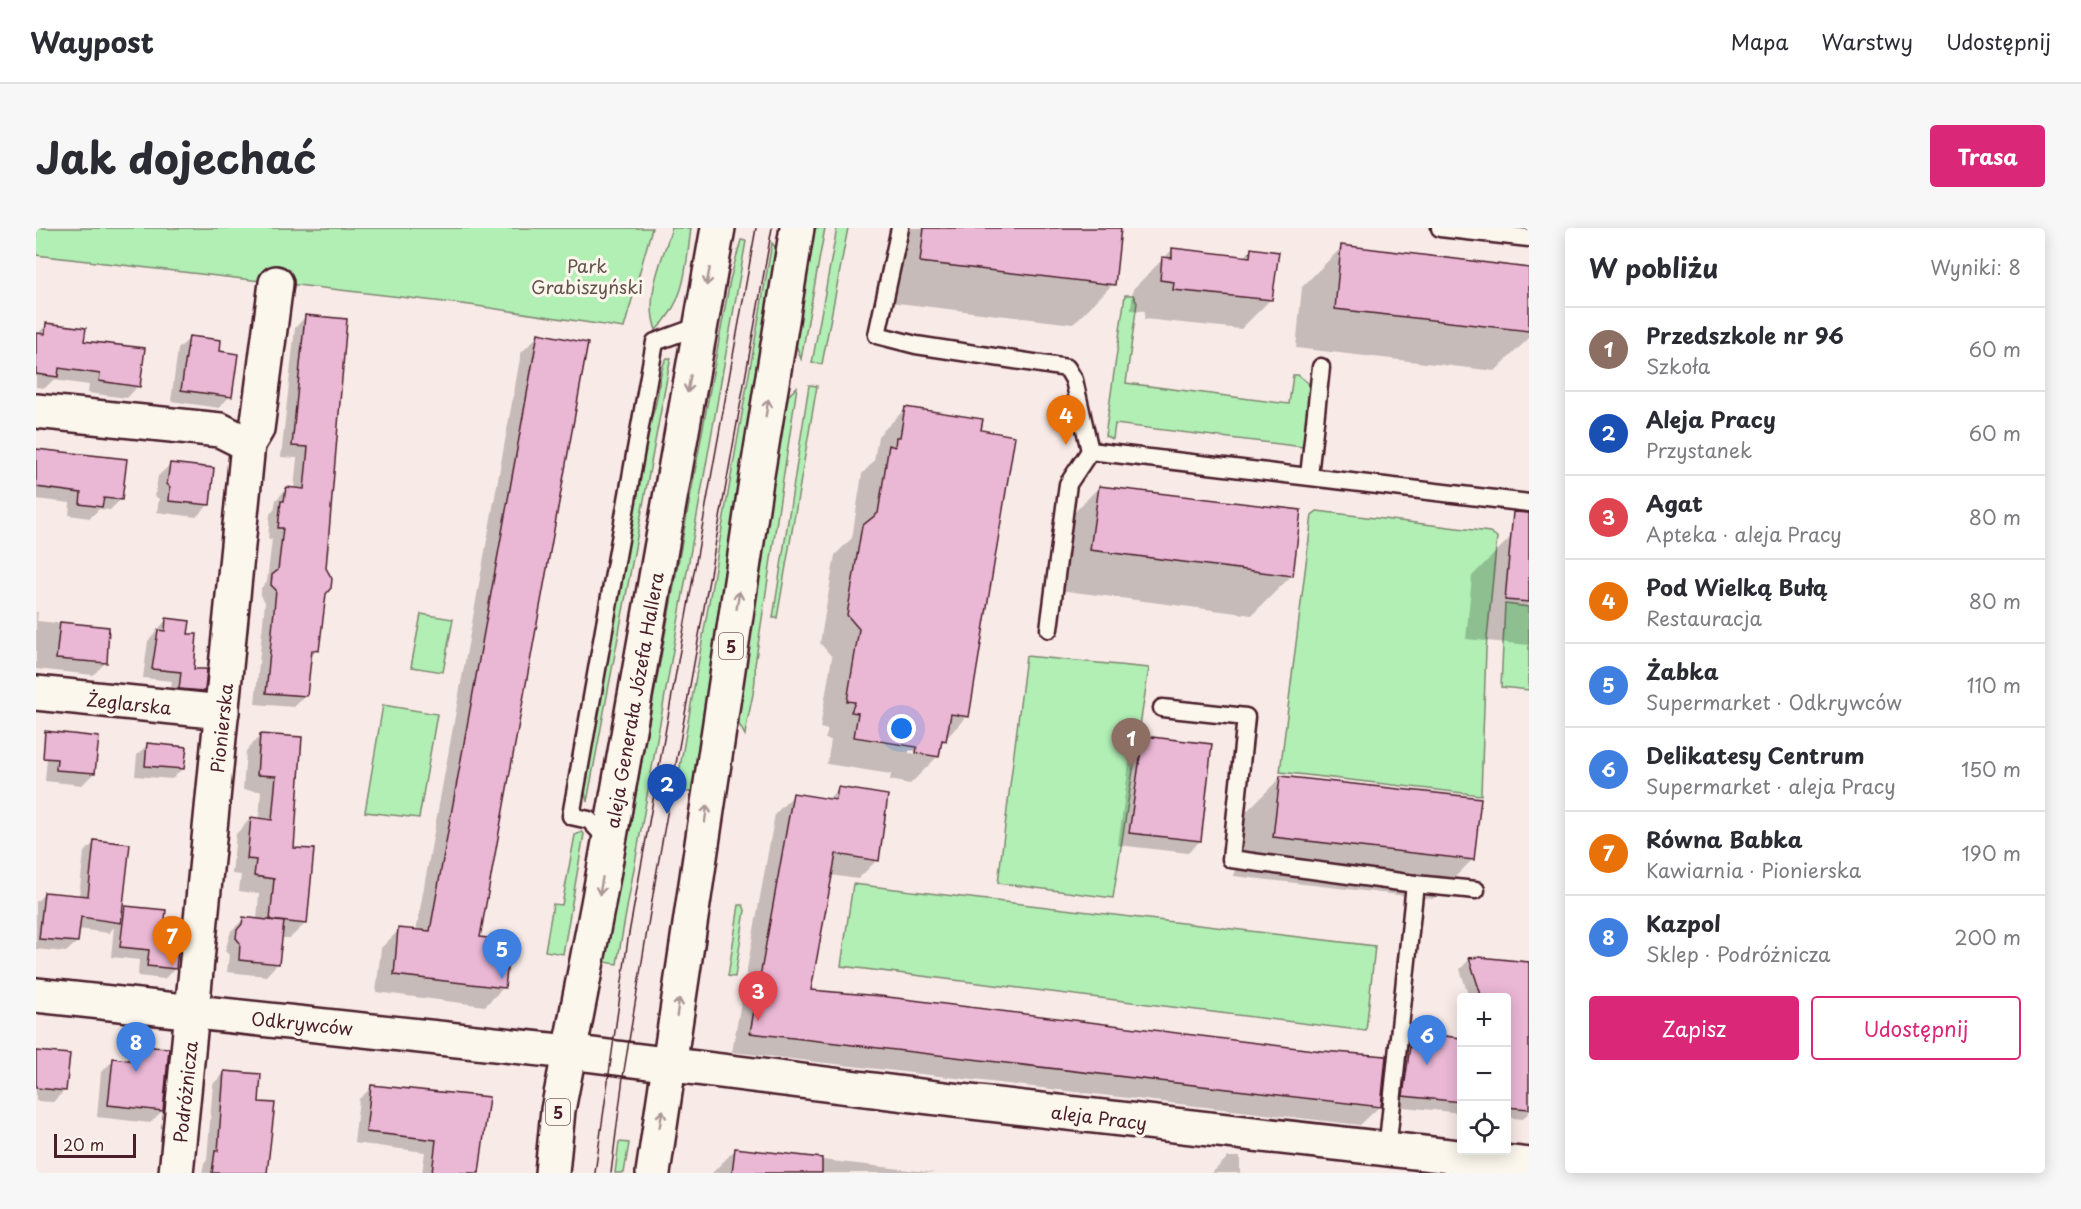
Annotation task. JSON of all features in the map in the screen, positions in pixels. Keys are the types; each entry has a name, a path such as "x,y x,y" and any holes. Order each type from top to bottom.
{"street":[{"name":"aleja Generała Józefa Hallera","path":"552,1173 557,1121 569,1052 609,841 718,228"},
{"name":"5","path":"652,1173 754,493 797,228"},
{"name":"Pionierska","path":"193,1012 248,444 258,429 276,283"},
{"path":"36,411 220,430 248,444"},
{"name":"Żeglarska","path":"36,693 222,712"},
{"name":"Odkrywców","path":"36,995 569,1052 670,1065"},
{"name":"Podróżnicza","path":"176,1173 193,1012"},
{"name":"aleja Pracy","path":"670,1065 1508,1166"}],"lane":[{"path":"900,228 877,335 916,345 1067,368 1074,380 1090,451 1068,484 1049,629"},
{"path":"1440,228 1529,238"},
{"path":"609,841 589,820 571,816 655,342 699,326"},
{"path":"1309,476 1321,368"},
{"path":"1090,451 1529,504"},
{"path":"1162,708 1246,717 1230,859 1476,890"},
{"path":"1386,1151 1415,884"}],"green space":[{"name":"Park Grabiszyński","path":"36,228 652,228 624,328 470,305 36,255"},
{"path":"672,228 691,228 686,270 673,308 656,330 652,305 653,292"},
{"path":"815,228 825,228 801,359 795,342"},
{"path":"837,228 848,228 822,364 812,363"},
{"path":"741,240 746,241 617,964 605,962 730,280"},
{"path":"772,243 778,251 694,793 676,790"},
{"path":"1125,295 1133,295 1137,303 1126,383 1289,404 1293,375 1298,375 1308,383 1310,390 1303,447 1115,424 1113,439 1105,436"},
{"path":"667,358 671,358 587,802 584,788 650,421"},
{"path":"809,385 817,386 777,618 773,618"},
{"path":"797,387 755,665 754,691 745,735 739,724 739,716 786,398"},
{"path":"1317,511 1490,532 1497,537 1486,649 1481,795 1280,772 1312,515"},
{"path":"1505,604 1529,607 1529,690 1501,687"},
{"path":"421,614 453,619 443,672 411,667"},
{"path":"1026,656 1149,668 1113,898 998,883"},
{"path":"383,705 437,714 419,818 365,812"},
{"path":"582,832 584,834 563,954 545,951 553,904 562,905 575,835"},
{"path":"853,884 1375,946 1366,1031 841,966"},
{"path":"739,905 743,905 745,910 735,977 728,976"},
{"path":"619,1142 629,1143 624,1173 615,1173"}],"building":[{"path":"924,228 1121,228 1115,285 920,262"},
{"path":"1341,245 1529,268 1529,331 1335,309"},
{"path":"1172,248 1250,257 1251,248 1279,252 1272,300 1173,290 1174,282 1160,280 1162,257 1172,258"},
{"path":"305,315 347,319 326,568 332,579 331,588 326,594 319,651 312,650 307,696 266,693 276,590 271,585 272,575 278,570 283,528 278,528 281,501 284,501 286,487 304,489 308,447 292,446"},
{"path":"46,323 86,328 84,341 145,348 140,387 99,381 100,374 59,368 58,377 36,374 36,333 45,334"},
{"path":"538,333 588,343 480,937 510,941 505,988 394,975 398,928 430,931"},
{"path":"189,336 221,340 220,351 238,354 232,397 181,390"},
{"path":"905,407 983,419 981,430 1015,436 969,717 951,714 946,741 942,740 939,757 916,753 917,747 854,737 858,713 851,712 855,702 847,701 859,629 847,615 862,526 878,513 889,445 895,447 896,437 900,437"},
{"path":"36,449 127,459 122,500 104,498 102,507 80,504 81,493 36,487"},
{"path":"170,463 214,468 210,505 169,501 170,487 167,484"},
{"path":"1099,486 1301,510 1293,576 1090,550"},
{"path":"1513,512 1529,513 1529,602 1505,600"},
{"path":"166,618 190,621 188,634 197,634 194,669 207,669 205,691 179,689 181,672 152,669 158,630 165,631"},
{"path":"60,622 109,627 107,663 56,659"},
{"path":"45,731 99,737 95,773 56,770 57,759 43,758"},
{"path":"260,734 302,737 294,848 314,849 307,924 270,920 274,879 254,876 256,860 247,859 251,817 272,820 276,776 257,775"},
{"path":"1143,736 1212,744 1201,841 1129,833"},
{"path":"147,743 187,747 184,769 145,766"},
{"path":"1280,776 1481,798 1474,860 1273,837"},
{"path":"838,787 888,795 879,861 836,854 811,990 880,996 1322,1051 1386,1056 1381,1107 750,1033 793,793 836,800"},
{"path":"94,840 130,844 121,923 81,917 78,942 39,939 44,892 88,896"},
{"path":"125,906 166,910 163,937 179,938 176,969 147,966 149,950 120,947"},
{"path":"243,917 284,922 279,964 239,960 240,943 236,938"},
{"path":"1469,958 1529,962 1529,1109 1511,1107 1511,993 1480,993"},
{"path":"1412,1032 1457,1038 1457,1102 1403,1096"},
{"path":"136,1046 169,1048 163,1111 108,1105 113,1058 135,1061"},
{"path":"36,1051 70,1054 66,1091 36,1088"},
{"path":"224,1071 261,1074 259,1102 275,1103 267,1173 212,1173 215,1151 218,1151"},
{"path":"371,1085 489,1097 479,1173 432,1173 436,1140 366,1132"},
{"path":"735,1148 822,1158 822,1173 732,1173"}],"tram line":[{"path":"595,1173 628,939 756,228"},
{"path":"611,1173 623,1077 657,870 772,228"}],"place":[{"name":"Pod Wielką Bułą","path":"1066,445"},
{"name":"Przedszkole nr 96","path":"1131,768"},
{"name":"Aleja Pracy","path":"667,814"},
{"name":"Równa Babka","path":"172,966"},
{"name":"Żabka","path":"502,979"},
{"name":"Agat","path":"758,1021"},
{"name":"Delikatesy Centrum","path":"1427,1065"},
{"name":"Kazpol","path":"136,1072"}]}
